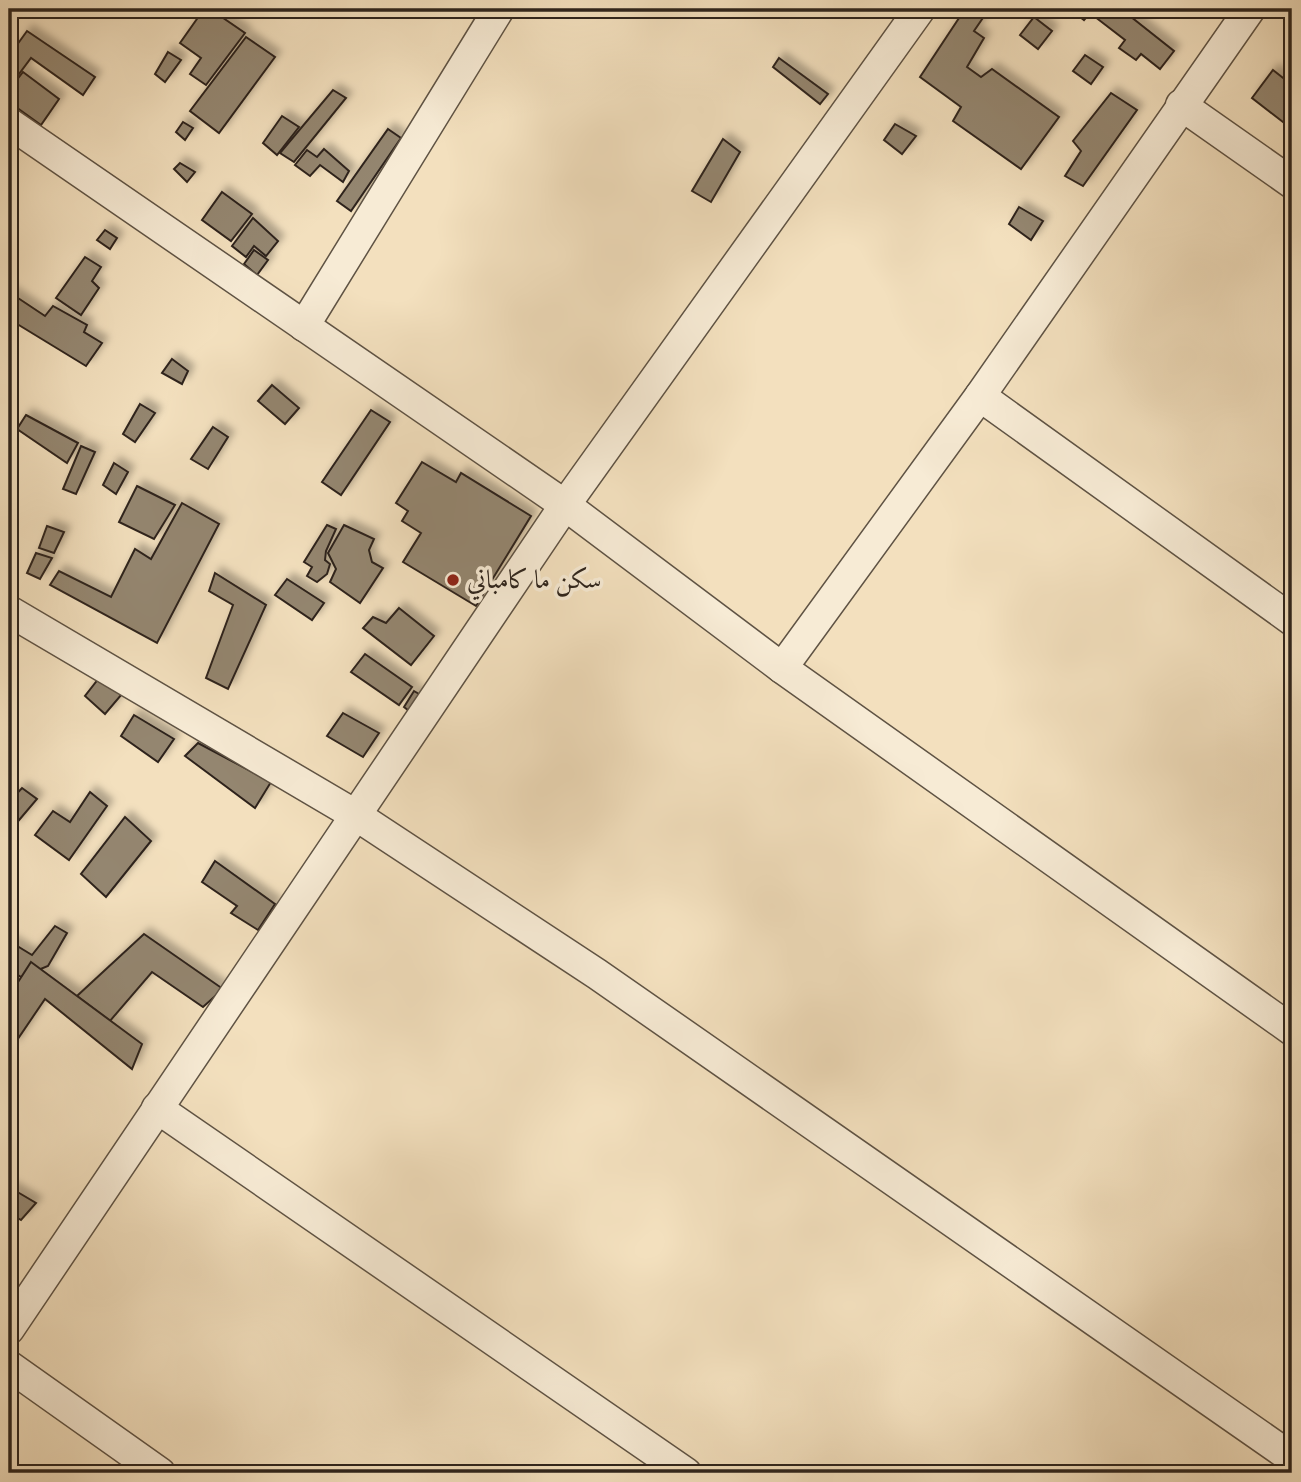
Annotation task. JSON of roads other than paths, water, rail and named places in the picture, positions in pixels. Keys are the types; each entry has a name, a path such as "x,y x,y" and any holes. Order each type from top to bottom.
{"street":[{"path":"304,326 499,9"},
{"path":"9,1329 358,816 565,505 920,9"},
{"path":"782,668 980,396 1250,9"},
{"path":"1181,105 1292,183"},
{"path":"9,123 565,505 782,668 1292,1030"},
{"path":"980,396 1292,620"},
{"path":"9,611 358,816 597,974 1292,1458"},
{"path":"157,1108 686,1473"},
{"path":"9,1366 160,1473"}],"place":[{"name":"سكن ما كامباني","path":"453,580"}]}
